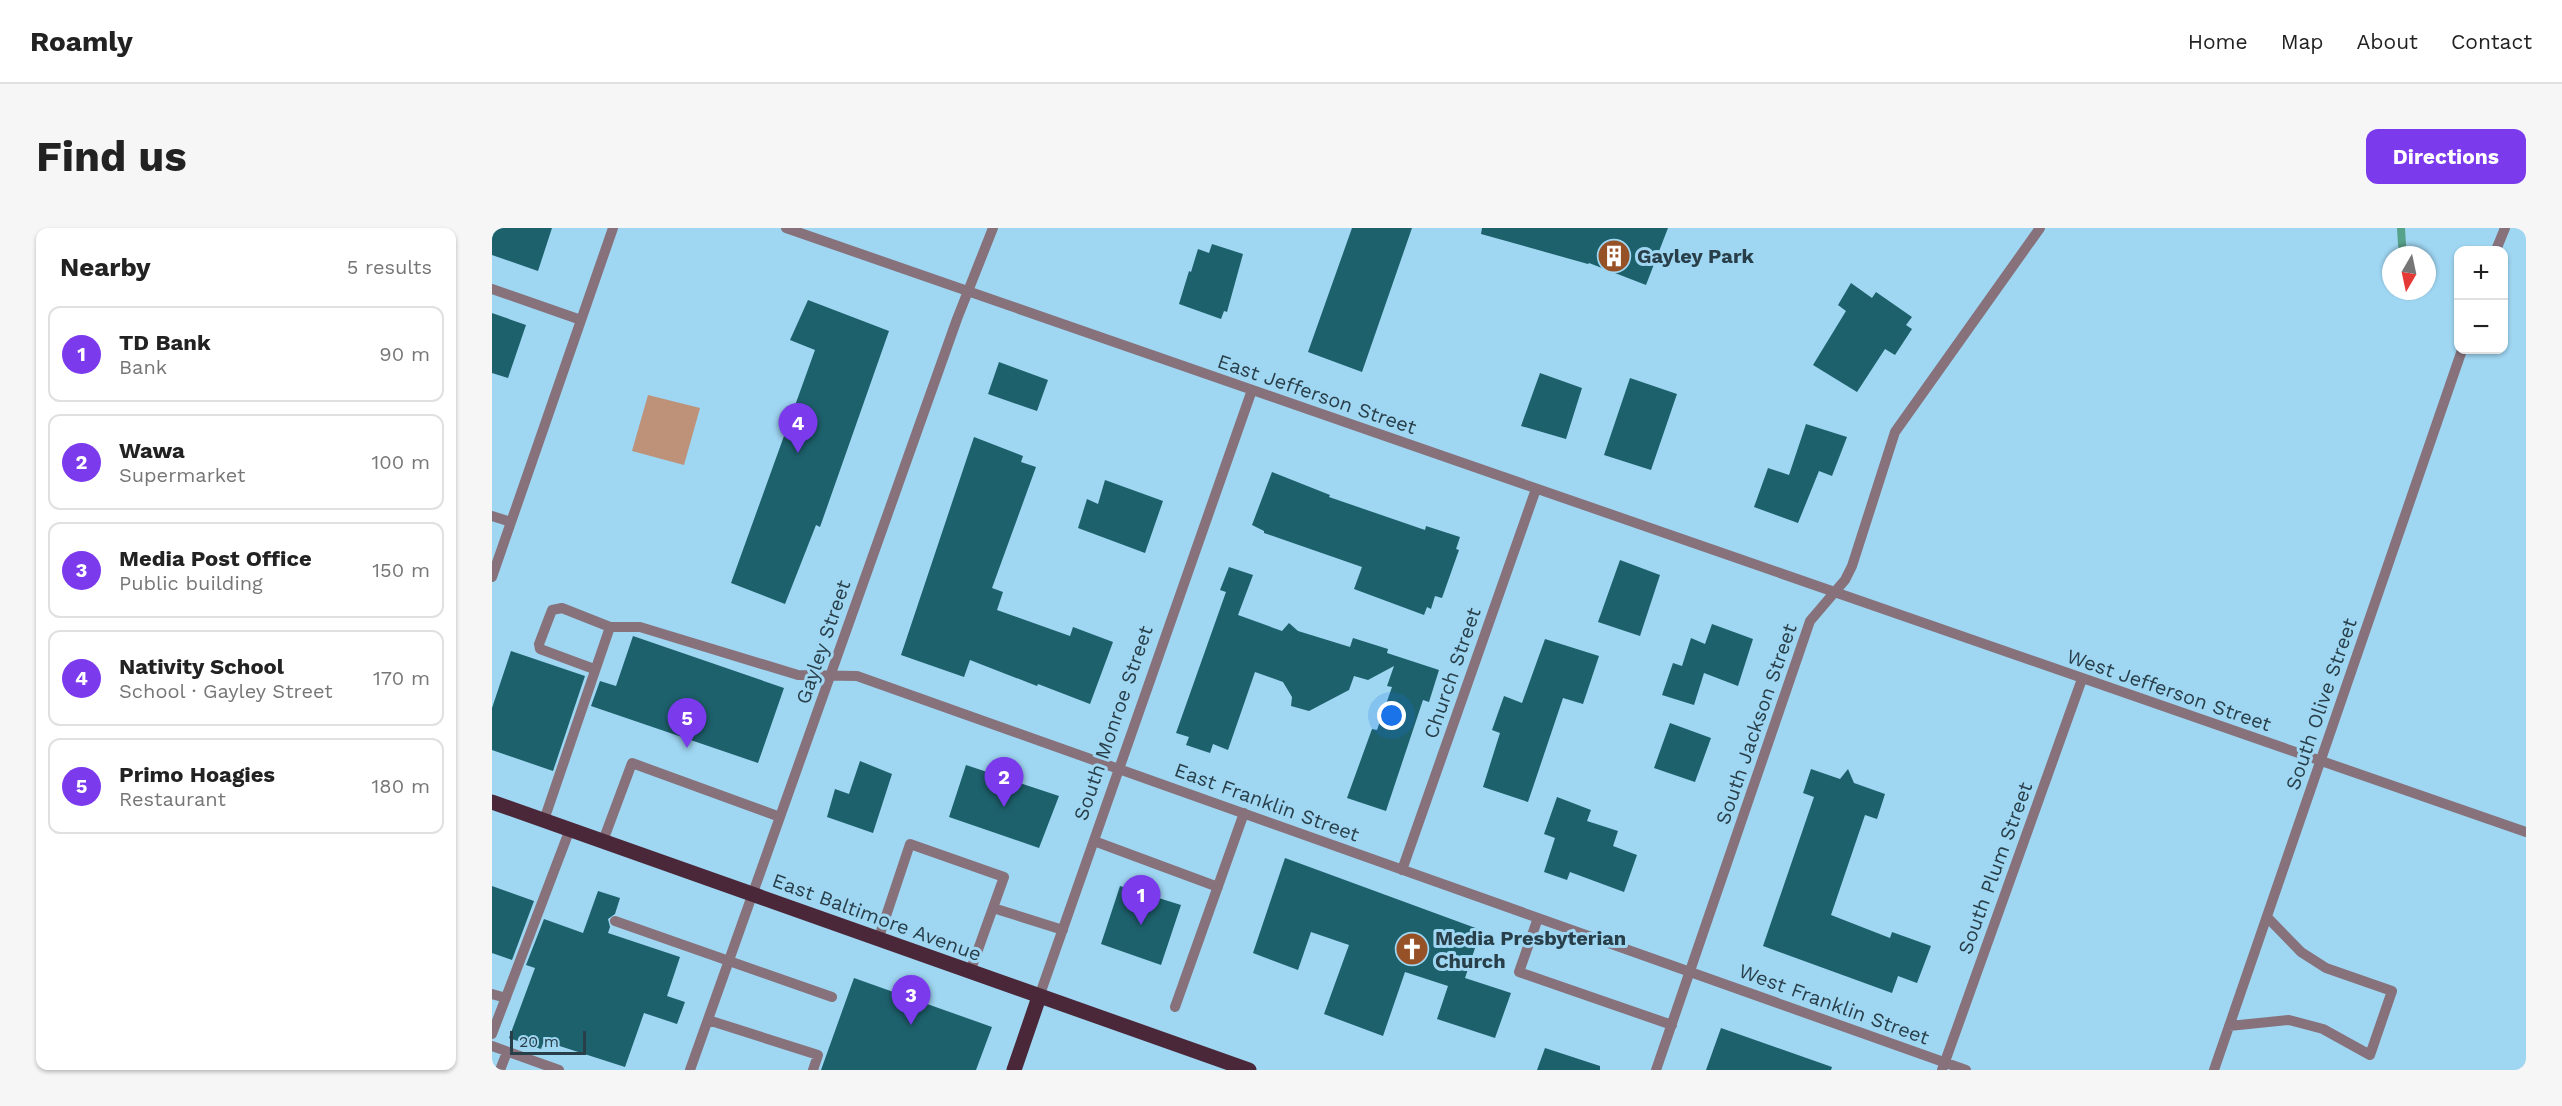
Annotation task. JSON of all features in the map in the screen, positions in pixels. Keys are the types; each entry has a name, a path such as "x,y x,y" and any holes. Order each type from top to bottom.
{"main road":[{"name":"East Baltimore Avenue","path":"492,802 1249,1070"},
{"name":"South Monroe Street","path":"1014,1070 1040,997"}],"street":[{"path":"492,577 613,228"},
{"name":"East Jefferson Street","path":"786,228 1835,593"},
{"name":"Gayley Street","path":"690,1070 967,291 993,228"},
{"name":"South Jackson Street","path":"1656,1070 1810,621 1835,593 1852,566 1896,432 2040,228"},
{"path":"2498,246 2505,228"},
{"path":"492,289 581,320"},
{"name":"South Olive Street","path":"2214,1070 2461,354"},
{"name":"South Monroe Street","path":"1040,997 1252,390"},
{"name":"Church Street","path":"1402,870 1536,489"},
{"path":"492,516 511,522"},
{"name":"West Jefferson Street","path":"1835,593 2526,832"},
{"path":"544,820 610,627 562,608 552,610 539,644 540,649 594,669"},
{"name":"East Franklin Street","path":"610,627 640,627 798,675 856,676 1690,972"},
{"name":"South Plum Street","path":"1943,1066 2082,679"},
{"path":"603,841 632,763 780,817"},
{"path":"1175,1007 1244,813"},
{"path":"492,1034 570,829"},
{"path":"1094,841 1218,887"},
{"path":"878,940 910,844 1004,877 970,972"},
{"path":"993,908 1063,930"},
{"path":"2229,1026 2289,1020 2323,1029 2370,1055 2392,991 2326,968 2301,952 2267,917"},
{"path":"1538,918 1520,972 1671,1025"},
{"path":"615,921 832,997"},
{"name":"West Franklin Street","path":"1690,972 1943,1066 1966,1070"},
{"path":"492,994 506,998"},
{"path":"708,1020 818,1055 813,1070"},
{"path":"492,1046 559,1070"},
{"path":"500,1070 507,1052"}],"shaded area":[{"path":"648,395 700,408 684,465 632,451"}],"building":[{"path":"492,228 552,228 538,271 492,255"},
{"path":"1352,228 1412,228 1362,372 1308,352"},
{"name":"Gayley Park","path":"1482,228 1668,228 1646,285 1589,263 1481,234"},
{"path":"1212,244 1243,254 1227,312 1224,311 1221,319 1179,304 1198,249 1209,253"},
{"path":"1851,283 1872,298 1876,292 1912,317 1906,325 1912,329 1895,355 1885,349 1857,392 1813,365 1846,311 1838,305"},
{"path":"808,300 889,331 820,527 816,525 785,604 731,583 815,350 790,340"},
{"path":"492,313 526,325 508,378 492,373"},
{"path":"999,362 1048,380 1037,411 988,394"},
{"path":"1540,373 1582,388 1566,439 1521,426"},
{"path":"1630,378 1677,394 1651,470 1604,455"},
{"path":"1806,424 1847,437 1832,476 1819,471 1798,523 1754,507 1768,468 1789,475"},
{"path":"974,437 1023,456 1021,462 1036,467 992,588 1003,592 997,610 1070,636 1073,627 1113,642 1090,704 970,660 964,677 901,655"},
{"path":"1272,472 1330,495 1329,497 1425,530 1426,526 1460,537 1456,549 1459,550 1442,598 1435,596 1431,609 1427,607 1424,615 1354,589 1362,567 1264,533 1252,525"},
{"path":"1105,480 1163,501 1145,553 1078,528 1087,499 1098,504"},
{"path":"1620,560 1660,575 1640,636 1598,622"},
{"path":"1229,567 1253,575 1238,615 1282,631 1289,623 1298,631 1350,647 1353,638 1388,649 1387,653 1439,670 1429,702 1423,700 1386,811 1347,798 1372,729 1377,730 1392,687 1387,686 1394,666 1368,680 1354,676 1349,690 1309,711 1291,706 1292,697 1283,682 1255,672 1228,750 1213,744 1210,753 1186,745 1189,737 1176,733 1226,592 1220,590"},
{"path":"1712,624 1753,639 1738,686 1704,673 1694,705 1662,695 1673,663 1682,666 1691,638 1705,644"},
{"path":"633,636 784,688 758,763 591,706 600,681 616,686"},
{"path":"1545,639 1599,656 1583,704 1563,698 1528,802 1483,787 1500,733 1492,730 1504,696 1522,703"},
{"path":"511,651 585,676 553,771 492,750 492,708"},
{"path":"1670,723 1711,738 1695,782 1654,768"},
{"path":"860,761 892,774 873,833 827,817 835,789 849,794"},
{"path":"966,765 1059,796 1039,848 949,817"},
{"path":"1811,769 1840,779 1848,769 1854,783 1885,794 1877,819 1865,815 1831,915 1890,938 1892,932 1931,946 1917,983 1898,976 1892,993 1763,946 1814,797 1803,793"},
{"path":"1557,797 1591,810 1587,821 1618,831 1613,846 1637,855 1624,892 1570,872 1567,880 1544,872 1555,838 1544,834"},
{"name":"Media Presbyterian Church","path":"1285,858 1481,930 1465,978 1511,993 1495,1038 1437,1019 1448,986 1405,972 1383,1036 1324,1014 1349,945 1311,932 1298,970 1253,953"},
{"path":"492,886 534,901 512,960 492,953"},
{"path":"1120,886 1181,905 1161,965 1101,944"},
{"path":"598,891 620,898 615,914 608,919 610,927 608,933 680,957 667,996 685,1002 677,1024 644,1013 625,1067 544,1041 541,1049 509,1038 535,968 526,965 544,919 583,933"},
{"path":"854,978 992,1027 976,1070 821,1070"},
{"path":"1721,1028 1832,1067 1831,1070 1706,1070"},
{"path":"1545,1048 1600,1066 1600,1070 1537,1070"}],"waterway":[{"path":"2401,228 2402,245"}],"place":[{"name":"Gayley Park","path":"1614,256"},
{"name":"Nativity School","path":"798,453"},
{"name":"Primo Hoagies","path":"687,748"},
{"name":"Wawa","path":"1004,807"},
{"name":"TD Bank","path":"1141,925"},
{"name":"Media Presbyterian Church","path":"1412,949"},
{"name":"Media Post Office","path":"911,1025"}]}
